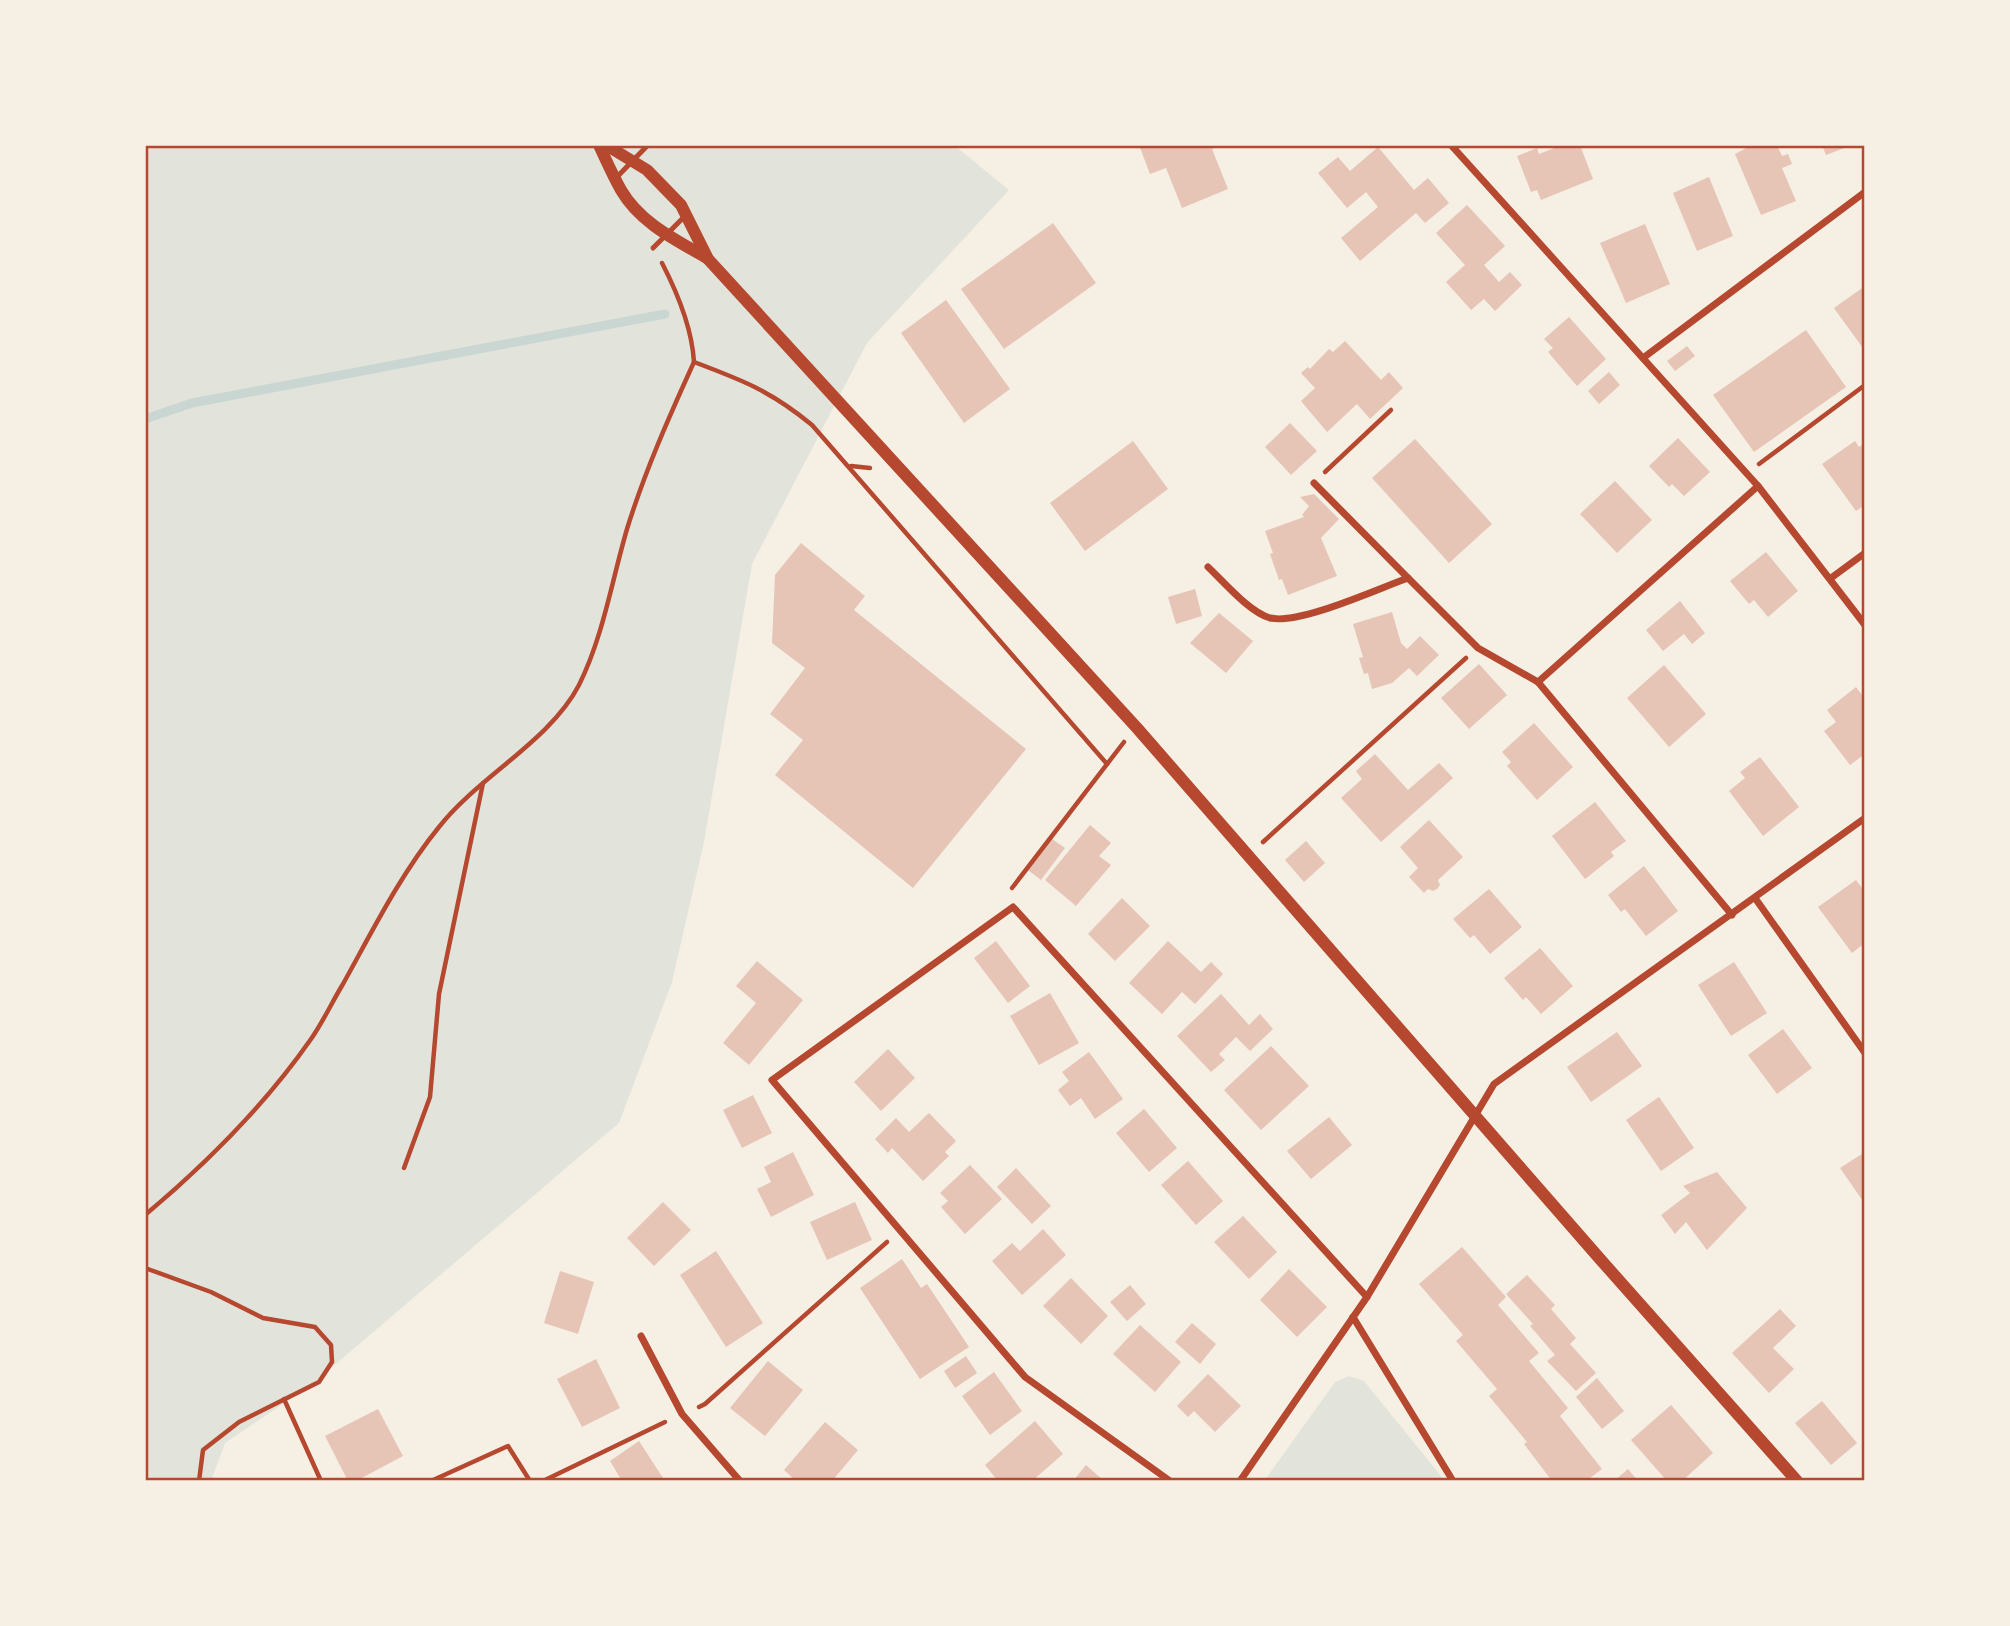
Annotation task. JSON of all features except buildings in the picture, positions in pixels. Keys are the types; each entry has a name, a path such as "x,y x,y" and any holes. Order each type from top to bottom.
{"street":[{"path":"599,145 622,192 638,212 708,259 890,455 1137,728 1797,1481"},
{"path":"606,145 647,170 681,205 708,259"},
{"path":"1455,147 1747,473 1865,625"},
{"path":"1643,358 1865,192"},
{"path":"1314,483 1478,648 1538,682 1732,915"},
{"path":"1538,682 1758,486"},
{"path":"1830,578 1865,553"},
{"path":"1208,566 1251,607 1269,618 1290,619 1312,613 1408,578"},
{"path":"1240,1481 1367,1297 1494,1084 1865,818"},
{"path":"1755,898 1865,1053"},
{"path":"1170,1481 1025,1377 772,1080 1013,907 1367,1297"},
{"path":"1353,1317 1453,1481"},
{"path":"641,1336 682,1414 740,1481"}],"lane":[{"path":"615,179 648,145"},
{"path":"653,248 686,215"}],"path":[{"path":"145,1215 215,1152 262,1101 313,1038 408,867 441,824 483,782 532,740 579,686 654,450 694,362 693,347 671,281 653,248"},
{"path":"694,362 750,383 785,402 812,425 1107,764"},
{"path":"1747,473 1865,385"},
{"path":"1314,483 1391,410"},
{"path":"850,466 876,469"},
{"path":"1249,855 1458,664"},
{"path":"1013,907 1012,888 1124,743"},
{"path":"404,1168 430,1097 439,994 483,782"},
{"path":"543,1481 705,1404 900,1230"},
{"path":"145,1268 211,1292 263,1318 315,1327 331,1345 332,1362 319,1382 239,1422 204,1450 199,1481"},
{"path":"284,1399 321,1481"},
{"path":"430,1481 508,1446 530,1481"}],"shaded area":[{"path":"145,145 954,145 1009,190 867,343 752,564 704,842 672,982 619,1123 311,1385 225,1443 211,1481 145,1481"},
{"path":"1349,1376 1364,1381 1445,1481 1264,1481 1335,1382"}],"waterway":[{"path":"145,419 192,403 665,314"}]}
